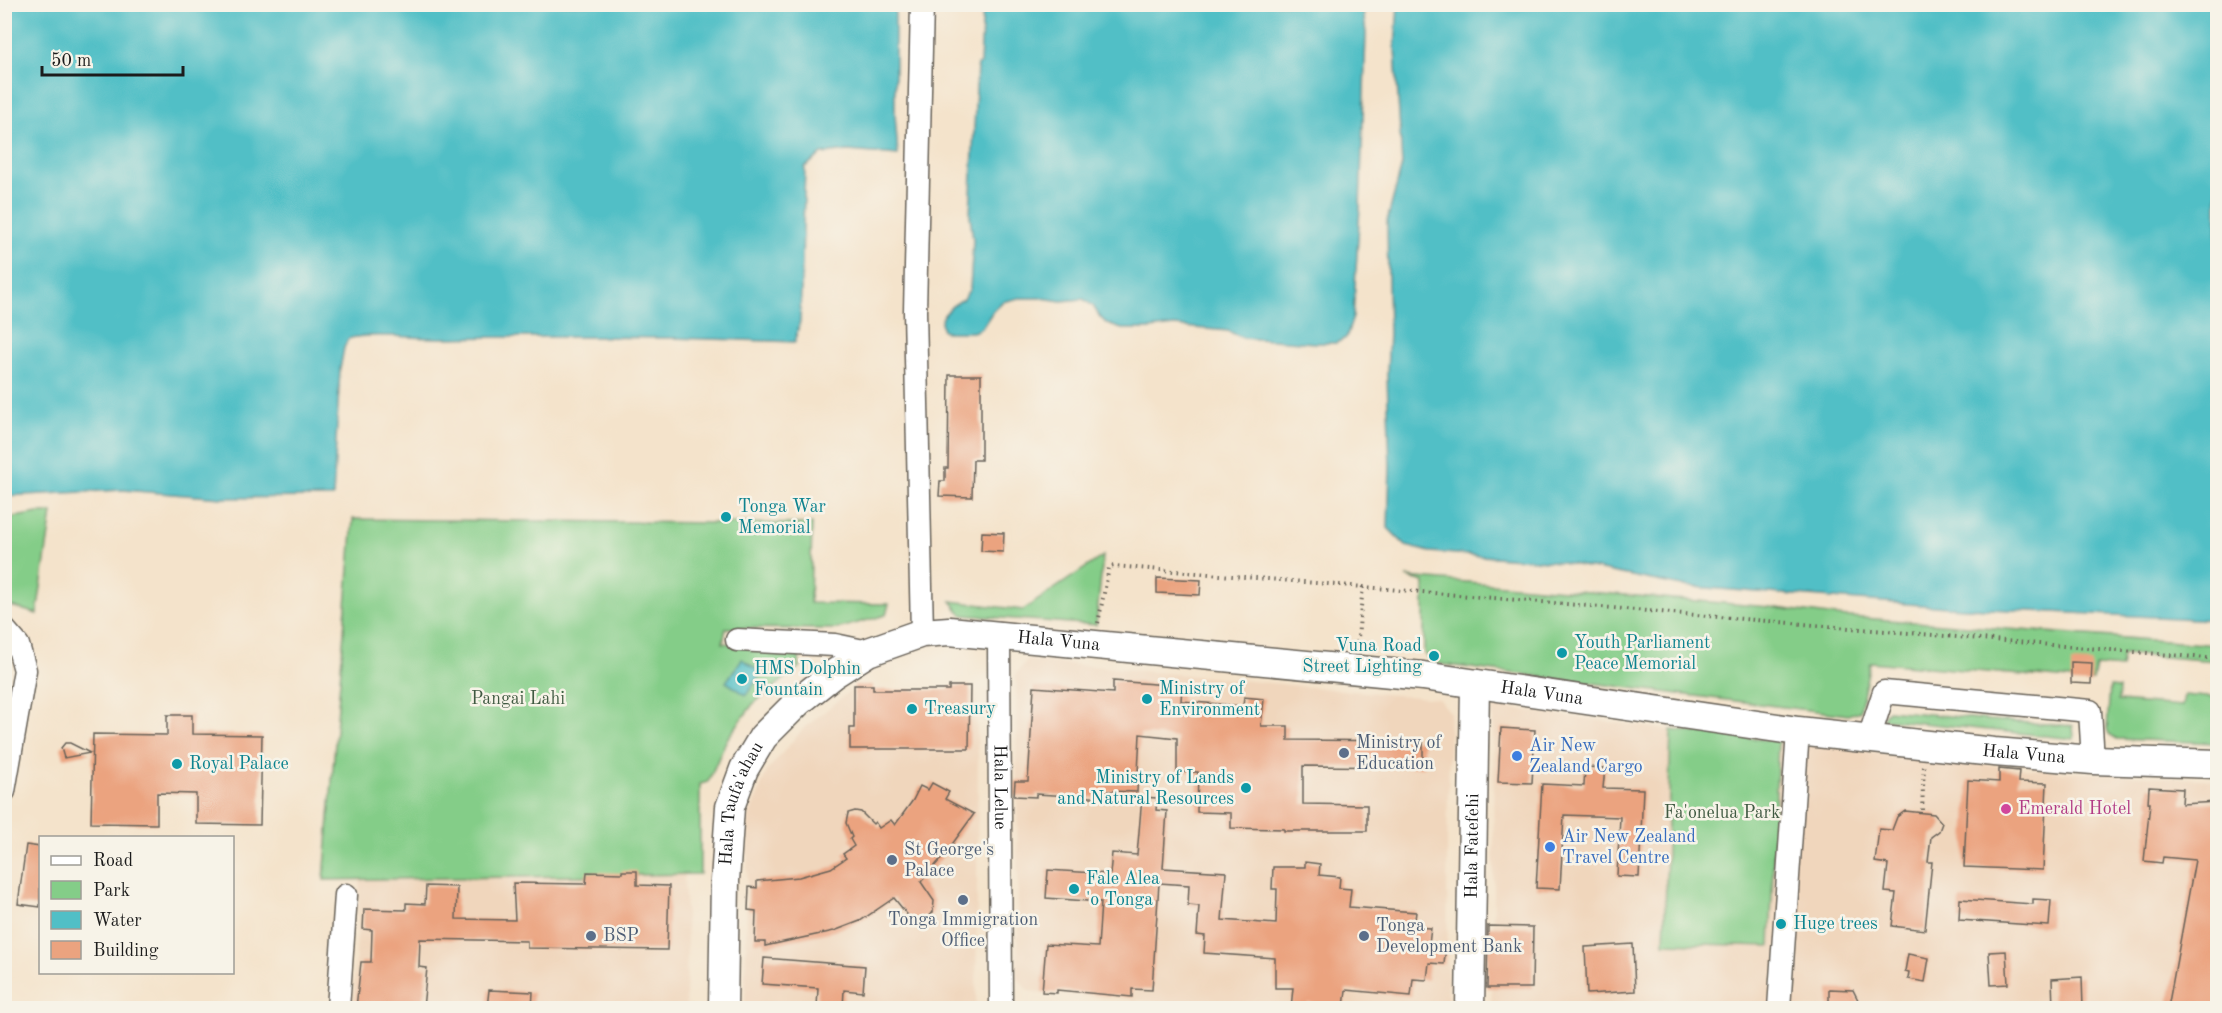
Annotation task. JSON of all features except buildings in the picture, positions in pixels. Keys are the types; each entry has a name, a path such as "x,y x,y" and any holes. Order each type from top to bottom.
{"main road":[{"name":"Hala Vuna","path":"868,652 922,633 950,631 1355,670 1475,684 1798,731 2093,760 2217,764"},
{"name":"Hala Taufa'ahau","path":"723,1008 725,881 730,807 744,770 763,737 798,702 832,675 868,652"},
{"name":"Hala Fatefehi","path":"1470,1008 1475,684"}],"street":[{"path":"922,4 915,311 922,633"},
{"path":"4,629 18,645 25,670 4,791"},
{"name":"Hala Lelue","path":"999,637 1001,1008"},
{"path":"737,640 835,645 868,652"},
{"path":"1869,738 1884,692 2090,711 2093,760"},
{"path":"1779,1008 1798,731"},
{"path":"338,1008 346,895"}],"path":[{"path":"1096,632 1109,567 1114,566 2217,659"},
{"path":"1355,670 1363,586"},
{"path":"1922,810 1925,744"}],"shaded area":[{"path":"1027,660 1439,699 1450,712 1447,841 1448,1008 1231,1008 1028,991 1017,977 1016,674"},
{"path":"850,691 975,691 978,755 976,1008 745,1008 748,820 767,771 803,729"},
{"path":"1493,706 1671,730 1664,942 1770,946 1778,741 1952,762 2057,771 2217,780 2217,1008 1491,1008 1494,898"},
{"path":"684,874 687,940 686,1008 353,1008 360,880"}],"green space":[{"path":"52,513 37,614 5,606 4,519"},
{"name":"Pangai Lahi","path":"353,519 812,524 810,603 889,604 886,615 837,629 726,628 723,643 800,649 799,667 753,704 727,739 708,782 700,784 700,874 324,880"},
{"path":"1103,556 1096,625 962,615 951,601 1023,610"},
{"path":"1406,577 1770,607 1836,616 2217,645 2217,661 2123,654 2121,668 2096,666 2093,681 1870,662 1860,711 1848,715 1431,663 1424,653 1424,582"},
{"path":"2110,687 2119,688 2118,701 2182,706 2184,695 2217,698 2217,743 2117,739 2109,734 2107,729"},
{"path":"1888,710 2073,726 2074,739 1882,719"},
{"name":"Fa'onelua Park","path":"1671,730 1778,741 1770,946 1664,943"}],"water":[{"path":"5,4 895,5 895,114 898,155 848,151 822,154 805,167 800,321 795,342 619,337 357,337 348,339 340,369 333,497 222,498 123,490 5,496"},
{"path":"1336,4 1363,10 1366,33 1360,207 1353,317 1346,338 1336,343 1316,343 1243,338 1228,331 1174,326 1122,329 1107,324 1093,306 1083,299 1061,301 1042,298 1019,298 1002,302 982,328 973,332 943,331 941,322 944,315 963,299 970,289 973,240 970,215 977,65 980,64 983,5"},
{"path":"1398,5 2217,5 2217,620 1946,607 1682,586 1561,562 1430,552 1406,546 1388,528 1390,467 1387,374 1389,333 1387,221 1402,165 1395,48"},
{"path":"742,659 762,673 746,695 726,682"}],"place":[{"name":"Tonga War Memorial","path":"726,517"},
{"name":"Youth Parliament Peace Memorial","path":"1562,653"},
{"name":"Vuna Road Street Lighting","path":"1434,656"},
{"name":"HMS Dolphin Fountain","path":"742,679"},
{"name":"Ministry of Environment","path":"1147,699"},
{"name":"Treasury","path":"912,709"},
{"name":"Ministry of Education","path":"1344,753"},
{"name":"Air New Zealand Cargo","path":"1517,756"},
{"name":"Royal Palace","path":"177,764"},
{"name":"Ministry of Lands and Natural Resources","path":"1246,788"},
{"name":"Emerald Hotel","path":"2006,809"},
{"name":"Air New Zealand Travel Centre","path":"1550,847"},
{"name":"St George's Palace","path":"892,860"},
{"name":"Fale Alea 'o Tonga","path":"1074,889"},
{"name":"Tonga Immigration Office","path":"963,900"},
{"name":"Huge trees","path":"1781,924"},
{"name":"BSP","path":"591,936"},
{"name":"Tonga Development Bank","path":"1364,936"}]}
